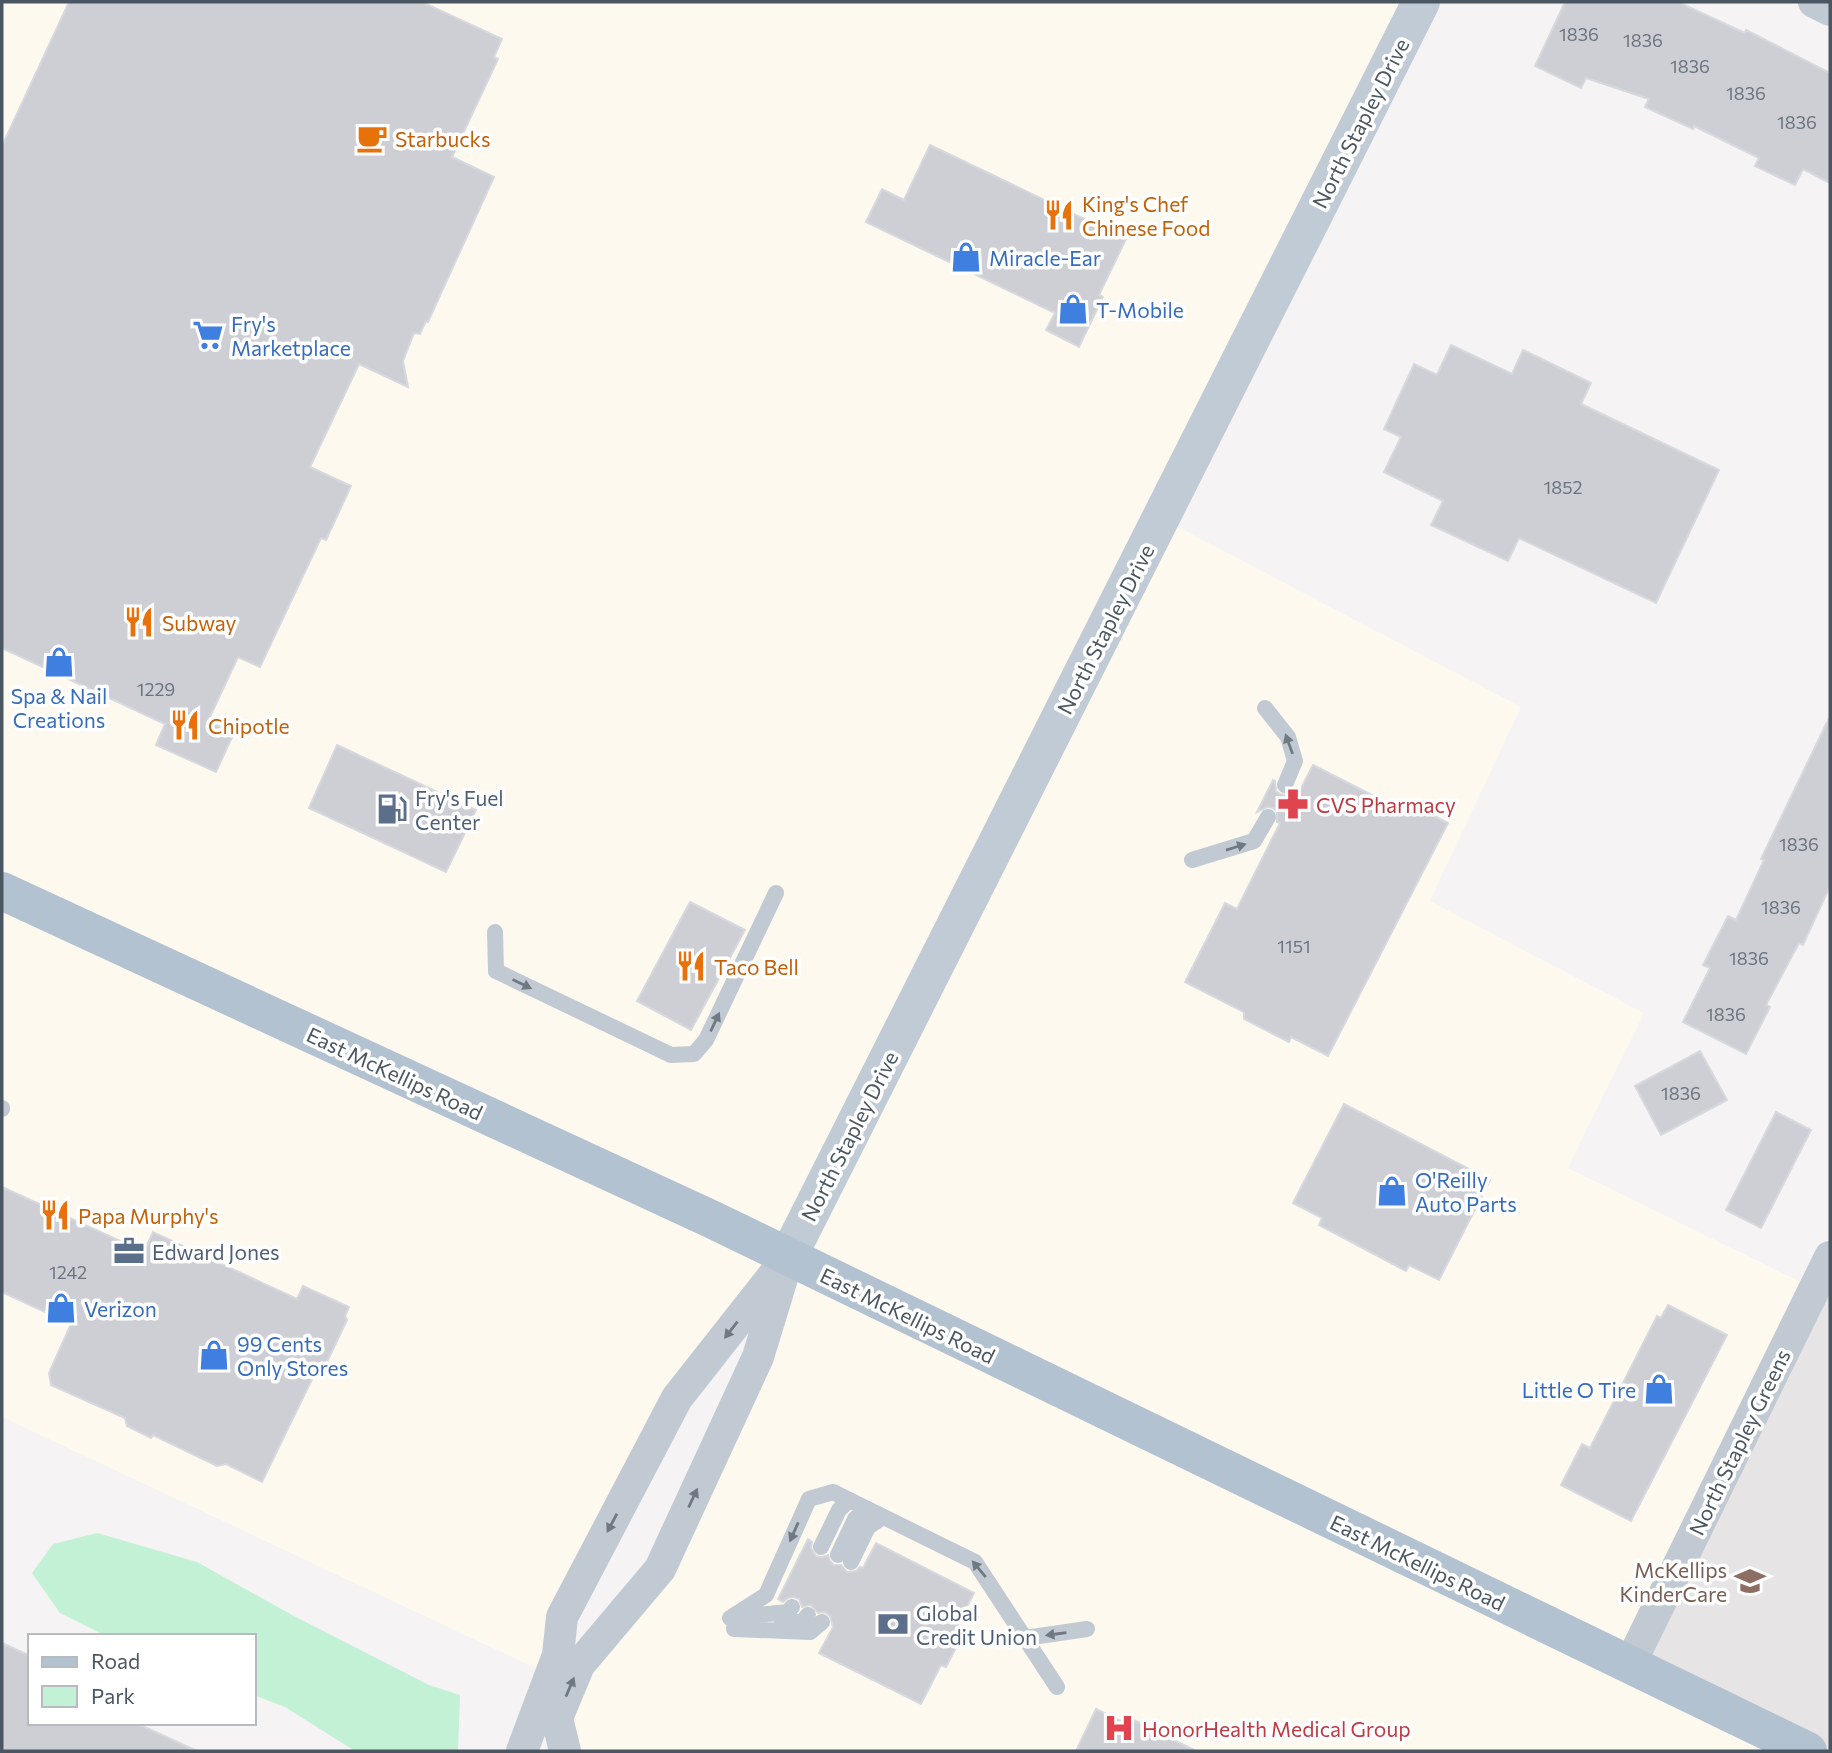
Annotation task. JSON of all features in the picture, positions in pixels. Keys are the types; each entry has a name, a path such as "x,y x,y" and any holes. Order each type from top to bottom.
{"main road":[{"name":"North Stapley Drive","path":"788,1257 1421,2"},
{"name":"East McKellips Road","path":"2,891 788,1257 1808,1751"}],"street":[{"path":"1814,2 1830,10"},
{"name":"North Stapley Drive","path":"522,1751 558,1655 562,1617 677,1398 788,1257"},
{"name":"North Stapley Drive","path":"565,1751 557,1718 579,1665 660,1569 758,1357 788,1257"},
{"name":"North Stapley Greens","path":"1630,1664 1830,1257"}],"lane":[{"path":"1265,708 1288,737 1295,761 1285,785"},
{"path":"1192,860 1254,841 1268,817"},
{"path":"495,932 496,971 671,1055 694,1054 706,1040 776,893"},
{"path":"732,1624 766,1595 809,1499 833,1492 975,1562 1057,1687"},
{"path":"821,1546 839,1510 849,1500"},
{"path":"867,1509 855,1519 844,1558 868,1527 883,1517"},
{"path":"732,1624 788,1612 792,1606"},
{"path":"732,1624 810,1632 815,1618"},
{"path":"1025,1638 1087,1629"}],"shaded area":[{"path":"2,2 1421,2 1161,518 1521,707 1430,901 1644,1013 1568,1168 1815,1289 1808,1751 565,1751 557,1718 660,1569 787,1259 677,1398 550,1675 2,1417"},
{"name":"McKellips KinderCare","path":"1815,1289 1830,1297 1830,1751 1809,1751 1630,1664"}],"green space":[{"path":"97,1533 197,1562 292,1615 429,1685 460,1695 458,1751 355,1751 285,1707 256,1696 256,1634 102,1634 60,1613 32,1573 53,1544"}],"building":[{"name":"Fry's Marketplace","path":"69,2 422,2 502,39 494,57 498,59 452,157 494,177 428,322 426,321 420,334 414,333 403,361 408,387 359,364 310,467 351,486 326,540 321,538 260,667 238,657 208,721 234,733 216,772 156,745 165,724 2,648 2,146"},
{"path":"1565,2 1678,2 1745,33 1746,30 1830,73 1830,183 1803,169 1795,185 1755,166 1759,158 1694,126 1693,129 1645,107 1649,99 1586,78 1581,88 1535,66"},
{"path":"930,145 1126,239 1099,295 1103,297 1079,347 1046,330 1055,313 866,222 882,189 904,200"},
{"path":"1451,345 1512,374 1523,350 1591,383 1581,404 1719,470 1656,603 1519,538 1508,561 1431,525 1443,501 1384,472 1401,437 1384,429 1414,364 1437,375"},
{"path":"1830,716 1830,886 1803,945 1799,943 1766,1005 1770,1007 1746,1054 1683,1022 1710,968 1703,965 1728,916 1736,920 1764,860 1761,859"},
{"name":"Fry's Fuel Center","path":"337,745 476,810 446,872 309,808"},
{"name":"CVS Pharmacy","path":"1313,765 1409,814 1413,805 1448,823 1328,1056 1291,1037 1289,1042 1244,1019 1244,1012 1185,982 1225,903 1237,909 1280,823 1277,822 1277,812 1273,808 1267,807 1257,812 1273,780 1276,791 1280,794 1287,795 1294,790 1299,792"},
{"name":"Taco Bell","path":"690,902 745,930 691,1030 637,1001"},
{"path":"1700,1051 1727,1100 1661,1135 1635,1086"},
{"name":"O'Reilly Auto Parts","path":"1344,1104 1490,1180 1439,1280 1409,1265 1406,1271 1319,1225 1322,1218 1293,1203"},
{"path":"1776,1112 1811,1130 1761,1228 1726,1210"},
{"name":"99 Cents Only Stores","path":"2,1187 144,1252 153,1232 297,1299 303,1286 349,1307 345,1316 347,1320 325,1366 318,1367 262,1482 226,1464 217,1466 153,1435 151,1438 127,1426 125,1418 51,1385 49,1373 71,1324 2,1292"},
{"name":"Little O Tire","path":"1668,1305 1727,1335 1631,1521 1561,1485 1582,1444 1590,1448 1657,1316 1661,1318"},
{"name":"Global Credit Union","path":"808,1539 812,1542 811,1548 816,1556 828,1555 834,1565 841,1565 847,1572 863,1568 876,1543 974,1593 953,1634 961,1638 946,1667 941,1665 921,1704 819,1653 833,1627 830,1616 825,1612 818,1613 811,1605 802,1607 799,1599 794,1597 783,1602 778,1599"},
{"path":"2,1643 28,1655 28,1725 140,1725 197,1751 2,1751"},
{"name":"HonorHealth Medical Group","path":"1096,1709 1123,1722 1126,1716 1196,1751 1076,1751"}],"place":[{"name":"Starbucks","path":"372,138"},
{"name":"King's Chef Chinese Food","path":"1059,215"},
{"name":"Miracle-Ear","path":"966,257"},
{"name":"T-Mobile","path":"1073,309"},
{"name":"Fry's Marketplace","path":"208,335"},
{"name":"Subway","path":"139,622"},
{"name":"Spa & Nail Creations","path":"59,662"},
{"name":"Chipotle","path":"185,725"},
{"name":"CVS Pharmacy","path":"1293,804"},
{"name":"Fry's Fuel Center","path":"392,809"},
{"name":"Taco Bell","path":"691,966"},
{"name":"O'Reilly Auto Parts","path":"1392,1191"},
{"name":"Papa Murphy's","path":"55,1215"},
{"name":"Edward Jones","path":"129,1251"},
{"name":"Verizon","path":"61,1308"},
{"name":"99 Cents Only Stores","path":"214,1355"},
{"name":"Little O Tire","path":"1659,1389"},
{"name":"McKellips KinderCare","path":"1750,1581"},
{"name":"Global Credit Union","path":"893,1624"},
{"name":"HonorHealth Medical Group","path":"1119,1728"}]}
